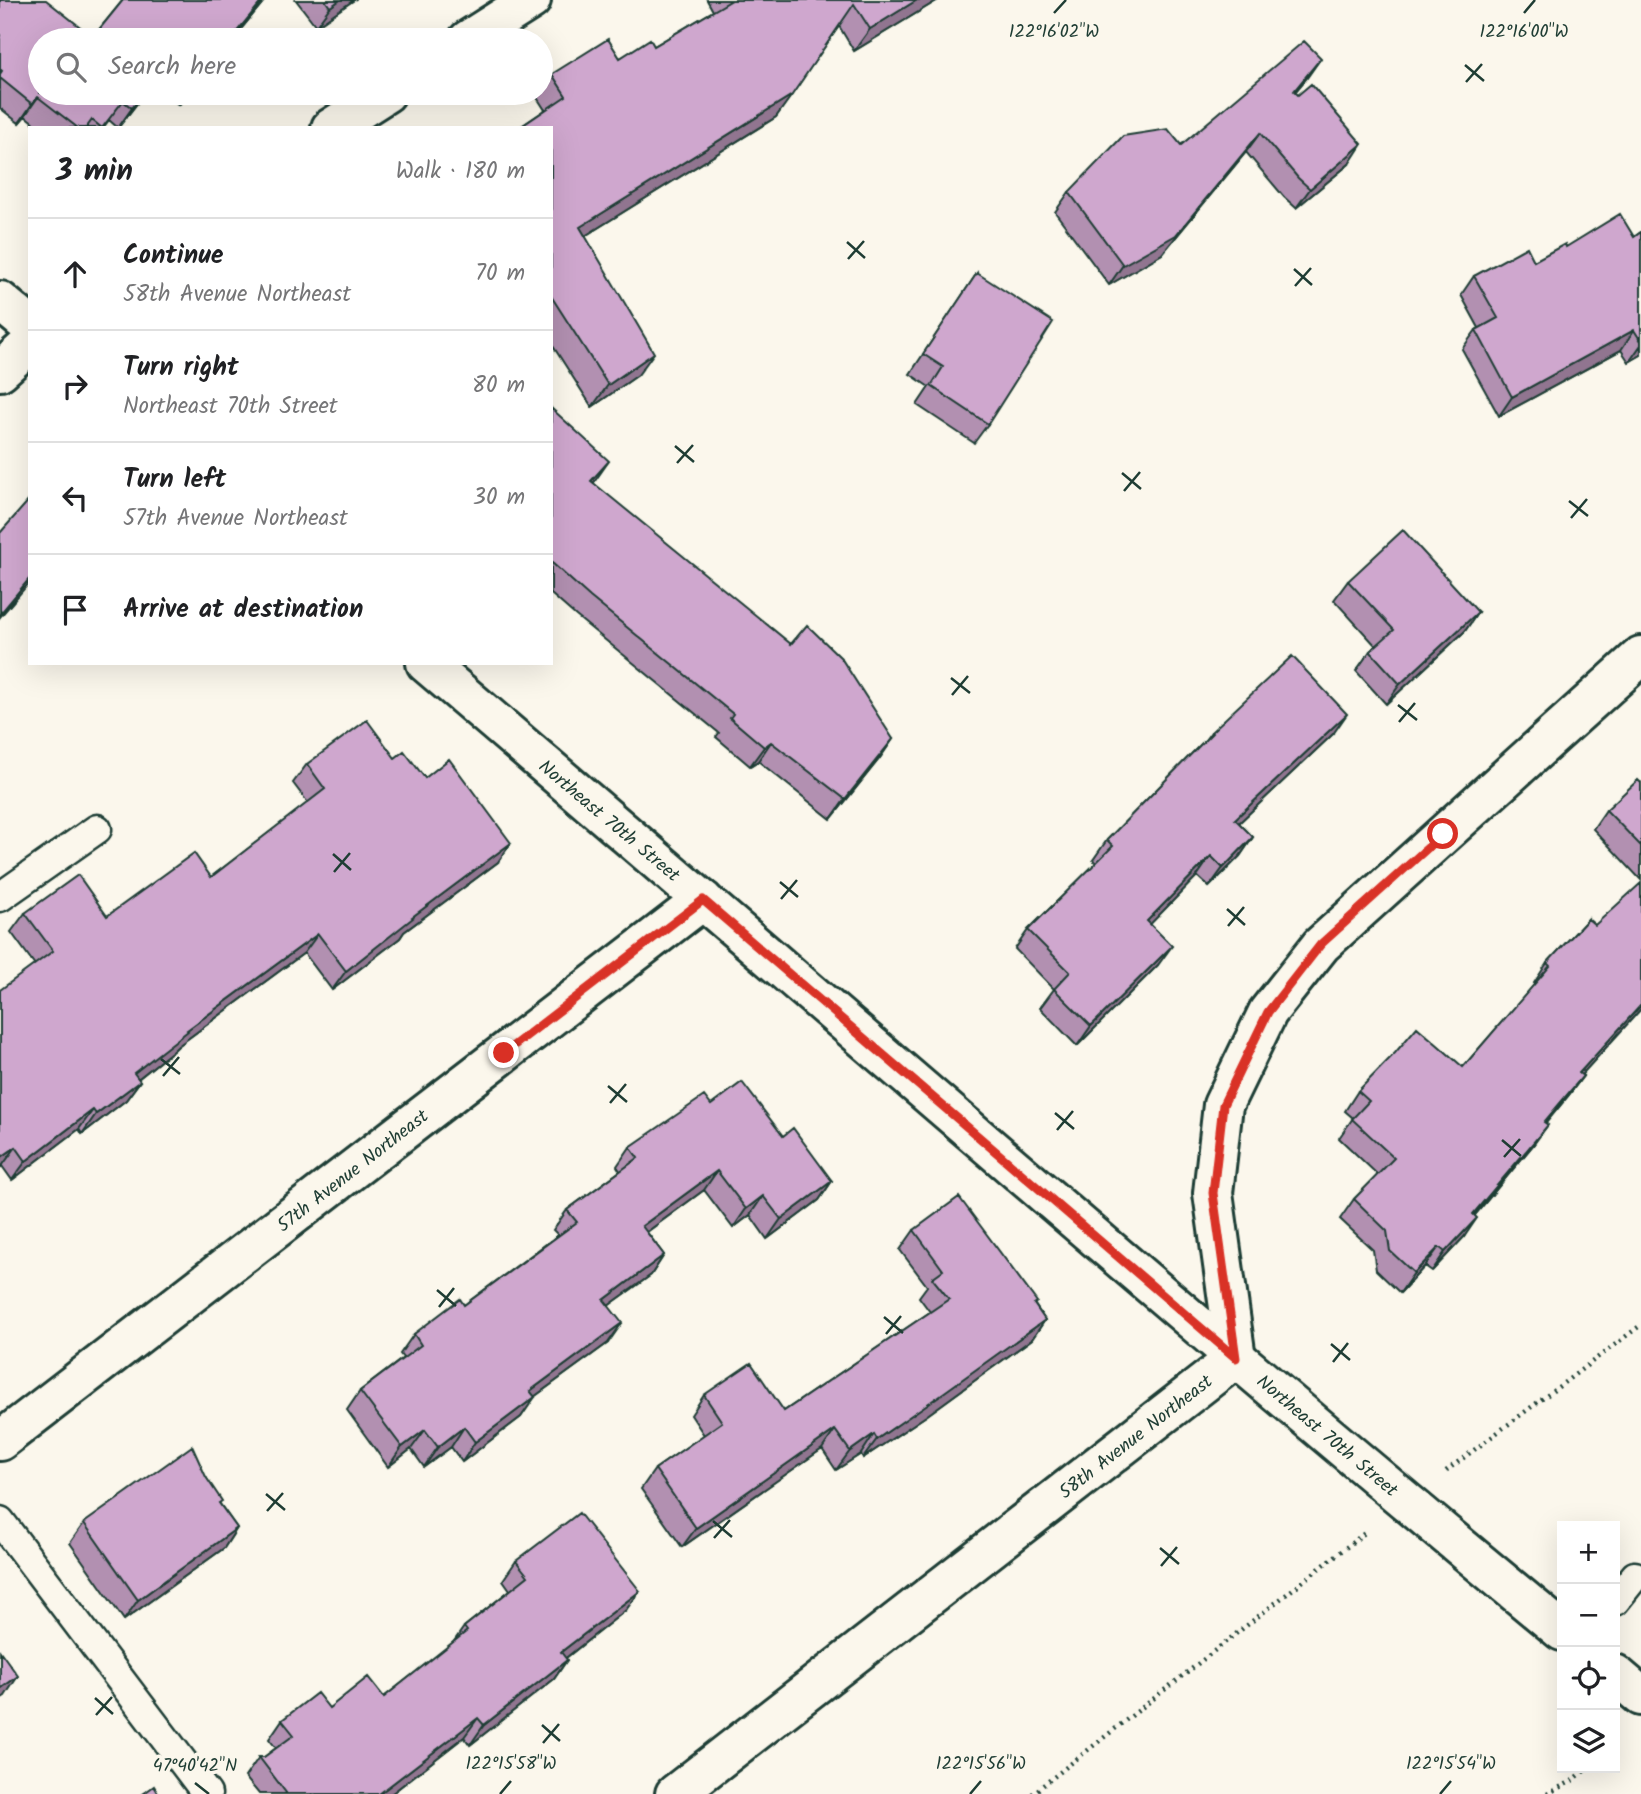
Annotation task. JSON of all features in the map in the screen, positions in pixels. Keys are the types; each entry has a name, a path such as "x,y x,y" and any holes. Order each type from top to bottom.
{"street":[{"path":"487,28 531,0"},
{"path":"334,126 367,105"},
{"path":"0,301 28,324"},
{"path":"0,371 28,346"},
{"path":"1236,1358 1213,1193 1223,1105 1268,1012 1321,944 1641,656"},
{"name":"Northeast 70th Street","path":"428,665 1236,1358 1557,1626"},
{"name":"57th Avenue Northeast","path":"0,1441 703,900"},
{"name":"58th Avenue Northeast","path":"675,1794 1236,1358"},
{"path":"1620,1678 1641,1696"}],"lane":[{"path":"0,897 96,829"},
{"path":"0,1521 208,1794"},
{"path":"1620,1595 1635,1576"}],"path":[{"path":"1450,1468 1641,1325"},
{"path":"1032,1794 1361,1535"},
{"path":"1547,1794 1582,1773"}],"building":[{"path":"0,0 46,0 82,28 28,28 28,101 0,78"},
{"path":"123,0 263,0 240,28 100,28"},
{"path":"325,0 340,0 330,7"},
{"path":"732,0 917,0 870,29 854,4 792,95 580,227 654,353 608,385 553,299 553,126 521,126 566,96 553,73 608,39 620,58 650,39 654,46"},
{"path":"1304,41 1321,58 1294,91 1298,95 1311,84 1362,144 1310,189 1260,133 1176,235 1123,265 1069,192 1123,136 1168,129 1181,145"},
{"path":"48,105 120,105 104,126 92,120 88,126 75,126"},
{"path":"1620,214 1634,237 1641,232 1641,341 1634,330 1512,397 1476,330 1498,318 1474,276 1527,247 1534,261 1565,244 1566,247"},
{"path":"977,273 1053,322 988,424 931,386 943,367 923,354"},
{"path":"553,410 609,461 591,481 791,644 807,625 841,658 893,739 845,799 771,742 764,747 730,718 733,714 553,564"},
{"path":"28,501 28,580 0,614 0,533"},
{"path":"1403,530 1478,612 1400,684 1370,651 1394,630 1348,581"},
{"path":"1292,656 1347,714 1235,819 1253,837 1223,868 1211,856 1147,921 1172,946 1091,1026 1054,989 1070,972 1028,930 1113,846 1107,840 1211,732"},
{"path":"367,720 395,758 404,751 425,778 449,759 511,843 412,917 346,971 318,934 187,1030 134,1073 140,1081 96,1114 93,1110 26,1161 16,1147 0,1158 0,990 53,951 25,913 78,875 107,916 194,853 211,877 325,789 307,764"},
{"path":"1638,780 1641,783 1641,846 1606,810"},
{"path":"1641,883 1641,1005 1579,1073 1583,1076 1544,1122 1548,1125 1473,1214 1477,1218 1445,1252 1439,1247 1414,1273 1390,1251 1387,1231 1354,1199 1394,1158 1352,1119 1369,1101 1358,1091 1417,1027 1463,1067 1550,966 1547,963 1588,919 1595,925"},
{"path":"742,1082 783,1136 793,1128 832,1181 781,1219 763,1196 746,1209 717,1171 642,1226 664,1255 604,1300 622,1323 530,1391 535,1397 475,1442 464,1427 438,1447 425,1430 402,1447 360,1391 421,1345 414,1334 460,1299 464,1305 577,1222 567,1210 638,1158 630,1147 704,1096 711,1105"},
{"path":"959,1197 1037,1302 1034,1304 1045,1320 877,1439 874,1434 850,1451 835,1430 696,1528 655,1469 722,1422 704,1395 751,1363 784,1411 949,1299 932,1278 943,1270 914,1230"},
{"path":"192,1446 206,1477 222,1501 219,1503 237,1528 138,1600 84,1523"},
{"path":"579,1513 640,1591 561,1652 567,1660 484,1725 478,1718 379,1794 287,1794 259,1757 264,1757 294,1735 282,1720 317,1693 329,1708 368,1677 384,1697 467,1631 464,1627 528,1576 516,1561"},
{"path":"0,1651 18,1676 0,1689"},
{"path":"154,1786 159,1794 143,1794"}],"route":[{"path":"504,1053 703,900 1236,1358 1213,1193 1223,1105 1268,1012 1321,944 1443,834"}]}
